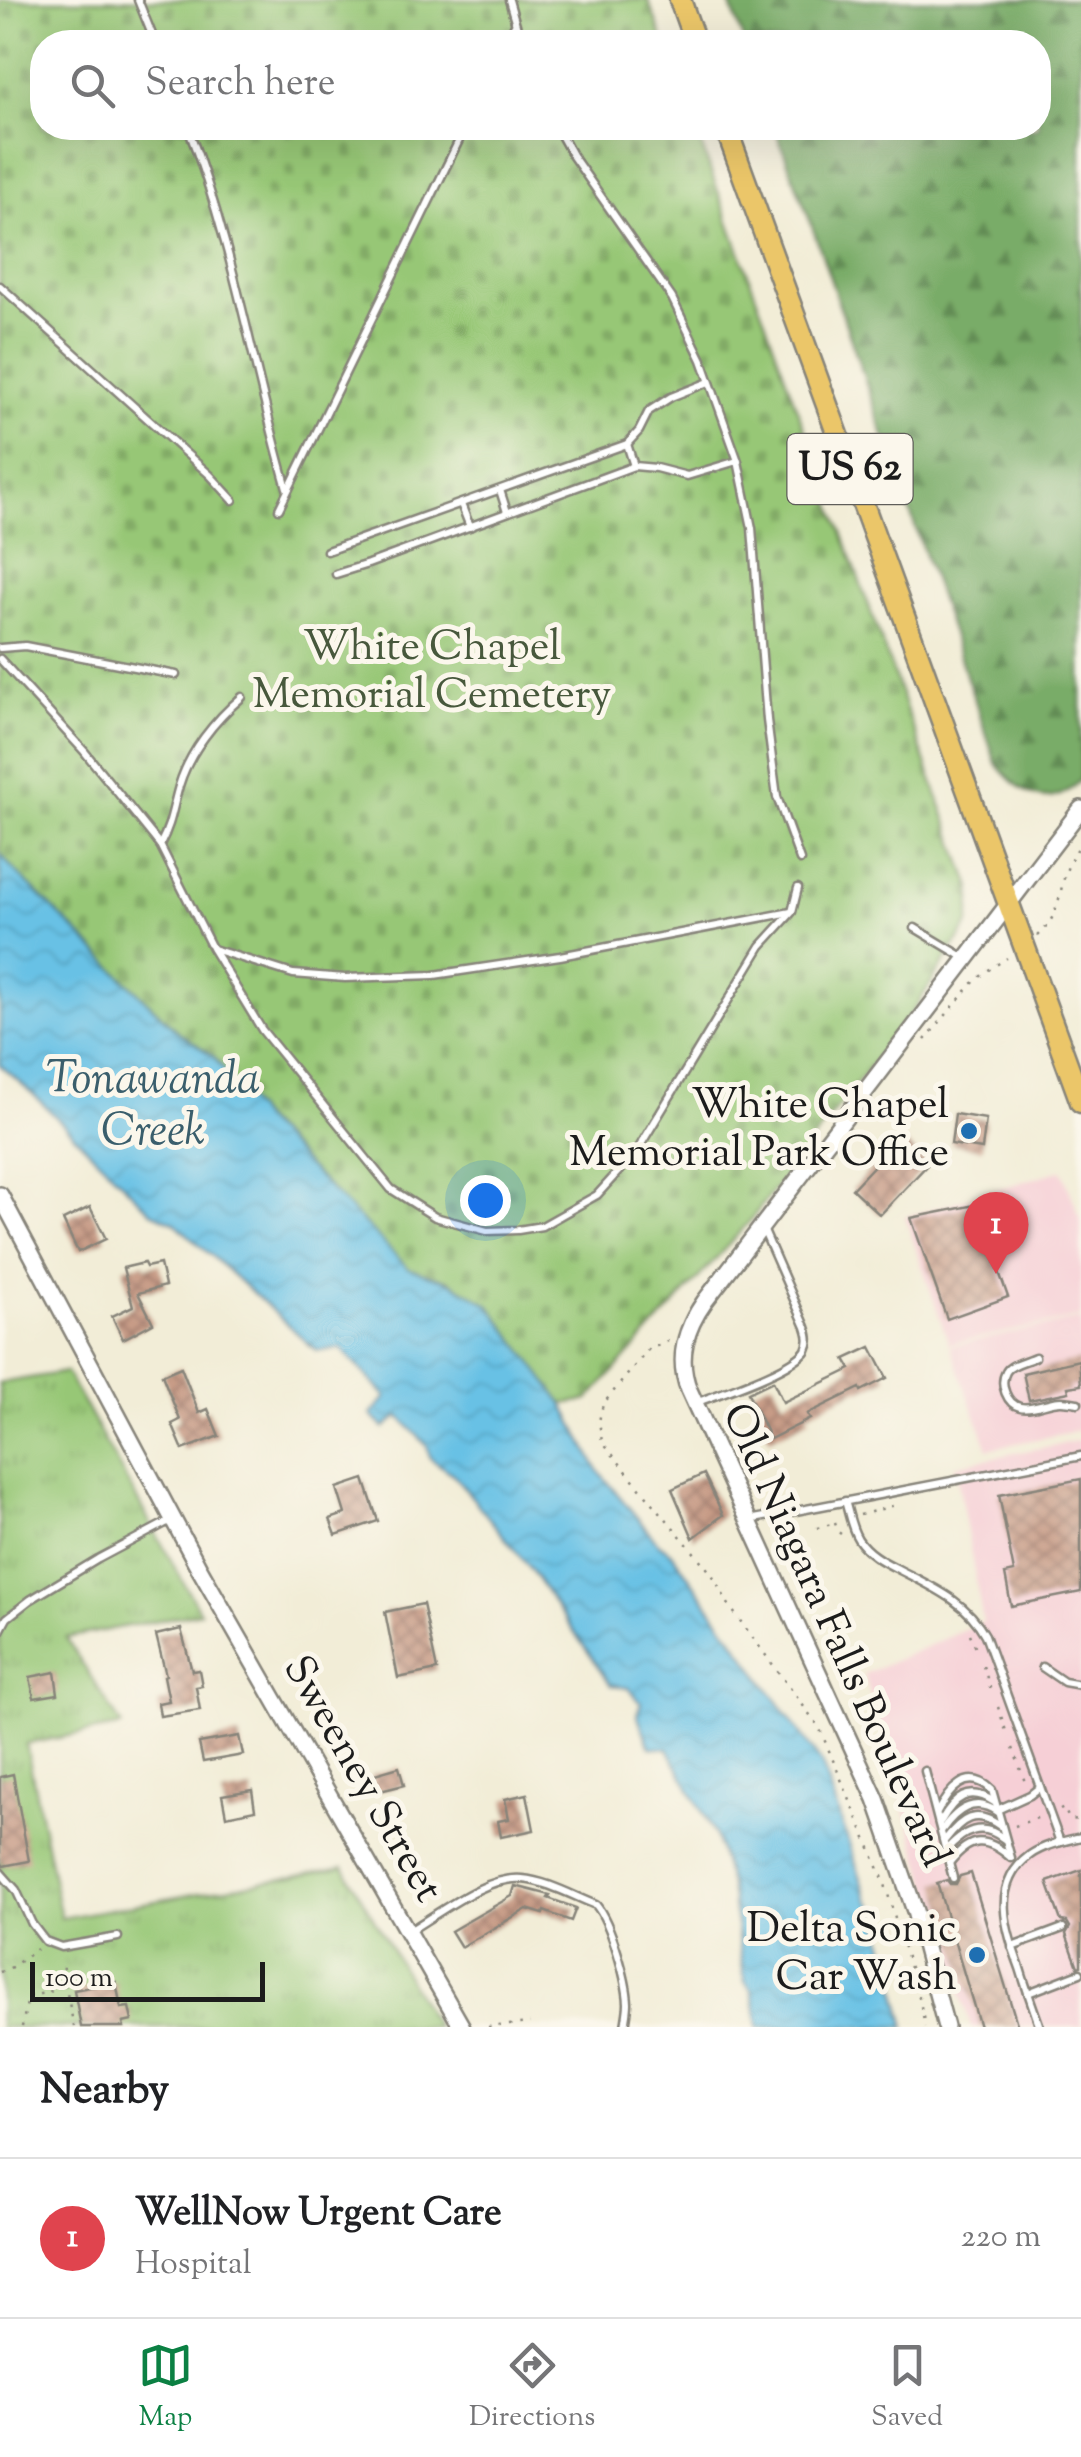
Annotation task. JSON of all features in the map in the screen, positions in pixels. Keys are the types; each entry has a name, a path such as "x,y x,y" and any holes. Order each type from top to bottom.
{"main road":[{"path":"680,0 691,30"},
{"name":"US 62","path":"730,140 1081,1102"}],"street":[{"path":"692,1396 682,1362 683,1349 691,1323 705,1300 1081,809"},
{"name":"Sweeney Street","path":"0,1196 198,1568 462,2027"},
{"name":"Old Niagara Falls Boulevard","path":"692,1396 876,1799 915,1911 946,2027"}],"lane":[{"path":"138,0 150,30"},
{"path":"509,0 516,30"},
{"path":"512,30 514,25"},
{"path":"192,140 234,272 266,414 288,489"},
{"path":"279,508 458,140"},
{"path":"564,140 672,298 702,360 738,461 752,528 776,797 800,860"},
{"path":"0,286 210,475 232,500"},
{"path":"327,551 627,444 640,432 649,411 671,397 709,382"},
{"path":"627,444 634,466"},
{"path":"336,574 634,466 686,476 738,461"},
{"path":"500,490 508,513"},
{"path":"461,504 470,527"},
{"path":"0,648 25,646 176,675"},
{"path":"0,659 84,751 160,845 212,948 262,1030 390,1188 434,1217 487,1231 518,1230 542,1226 597,1195 637,1151 761,946 792,912 798,888"},
{"path":"160,845 172,822 180,783 197,749 221,715 242,697"},
{"path":"212,948 293,974 346,978 434,974 560,956 792,912"},
{"path":"915,928 966,959"},
{"path":"692,1396 784,1367 808,1348 806,1327 763,1228"},
{"path":"1035,1357 1005,1373 1007,1398 1026,1408 1060,1401 1078,1403"},
{"path":"749,1520 1081,1456"},
{"path":"845,1501 853,1528 864,1546 883,1561 957,1602 978,1622 1060,1842"},
{"path":"0,1631 7,1618 30,1600 173,1518"},
{"path":"1042,1667 1064,1682 1081,1685"},
{"path":"925,1771 953,1878"},
{"path":"937,1813 954,1787 976,1780 984,1783 992,1790 1011,1858"},
{"path":"941,1827 963,1808 997,1808 1040,1787"},
{"path":"945,1846 966,1819 989,1818 1002,1828"},
{"path":"945,1846 972,1829 985,1828 1006,1841"},
{"path":"1040,2027 1012,1946 1003,1906 1012,1874 1030,1855 1081,1838"},
{"path":"949,1863 958,1851 990,1842 1020,1865"},
{"path":"0,1872 16,1890 45,1941 61,1946 118,1937"},
{"path":"408,1932 474,1892 508,1879 525,1879 596,1905 610,1930 626,1986 625,2027"},
{"path":"1012,1946 1064,1928"},
{"path":"1028,1993 1080,1973"}],"path":[{"path":"1044,933 1060,903 1067,868 1081,844"},
{"path":"670,1340 648,1350 603,1404 599,1421 602,1442 712,1574 730,1607 819,1727 884,1881 925,2027"},
{"path":"817,1528 840,1520"},
{"path":"982,1666 991,1690"},
{"path":"998,1707 1006,1731"},
{"path":"1012,1748 1027,1788"},
{"path":"1059,1810 1064,1808 1069,1819 1081,1820"},
{"path":"1016,1826 1042,1816"},
{"path":"0,1972 45,1941"},
{"path":"61,1946 74,2027"},
{"path":"22,2027 28,1997 56,1990 64,1982"},
{"path":"488,2027 530,2023"}],"shaded area":[{"path":"1062,1170 1081,1220 1081,1317 949,1344 905,1217"},
{"path":"1081,1319 1081,1430 988,1449 950,1346"},
{"path":"1081,1440 1081,2027 971,2027 864,1674 983,1622 955,1465"}],"green space":[{"name":"White Chapel Memorial Cemetery","path":"0,0 648,0 659,30 30,30 30,140 699,140 972,890 969,924 913,1011 749,1222 588,1400 563,1404 536,1369 451,1281 408,1269 262,1119 214,1057 176,1030 0,853"},
{"path":"729,0 1081,0 1081,779 1058,796 1047,798 1025,791 996,763 780,140 1051,140 1051,30 740,30"},
{"path":"66,1372 200,1612 66,1638 122,1726 26,1744 61,1918 344,1867 436,2027 0,2027 0,1383"}],"water":[{"name":"Tonawanda Creek","path":"0,853 176,1030 214,1057 262,1120 408,1268 451,1282 489,1305 563,1404 598,1470 658,1543 672,1553 822,1764 868,1899 875,1908 906,2027 759,2027 752,1990 745,1982 730,1886 715,1835 668,1749 650,1747 637,1714 641,1703 628,1687 611,1685 531,1570 454,1475 430,1458 427,1446 399,1416 384,1428 371,1415 386,1397 341,1348 317,1351 174,1222 151,1212 0,1065"}],"building":[{"name":"White Chapel Memorial Park Office","path":"955,1114 986,1119 982,1149 951,1144"},
{"path":"900,1138 928,1164 880,1215 852,1189"},
{"path":"975,1205 1008,1297 947,1319 911,1218"},
{"path":"90,1207 106,1239 78,1252 63,1220"},
{"path":"144,1263 146,1267 160,1264 165,1286 138,1293 153,1323 123,1339 112,1316 133,1306 123,1268"},
{"path":"871,1347 887,1378 807,1414 810,1419 770,1439 748,1393 773,1381 783,1402 851,1369 845,1359"},
{"path":"1079,1360 1081,1385 1068,1387 1069,1392 1029,1400 1023,1373"},
{"path":"181,1367 199,1413 208,1409 219,1436 183,1450 172,1424 180,1420 162,1375"},
{"path":"704,1474 723,1515 693,1538 672,1489"},
{"path":"364,1479 378,1521 336,1535 330,1519 345,1514 337,1488"},
{"path":"1081,1479 1081,1592 1011,1606 1005,1574 1014,1572 999,1495"},
{"path":"423,1604 437,1670 398,1678 385,1612"},
{"path":"181,1629 192,1671 199,1670 202,1686 196,1687 200,1710 160,1716 158,1703 169,1701 156,1635"},
{"path":"55,1672 58,1694 34,1698 30,1677"},
{"path":"239,1736 243,1755 203,1762 199,1743"},
{"path":"399,1767 404,1785 376,1792 371,1775"},
{"path":"13,1774 29,1861 3,1866 0,1777"},
{"path":"252,1790 255,1810 226,1816 222,1795"},
{"path":"527,1794 534,1830 501,1837 498,1821 509,1819 505,1799"},
{"path":"1081,1870 1078,1967 1066,1934 1070,1927 1061,1921 1047,1882"},
{"name":"Delta Sonic Car Wash","path":"971,1873 1018,2027 980,2027 937,1883 947,1880 956,1884 960,1876"},
{"path":"515,1886 550,1895 548,1898 576,1908 571,1921 527,1909 461,1947 451,1931 512,1896"},
{"path":"116,1982 121,2008 129,2007 132,2021 123,2023 124,2027 81,2027 74,1990"}],"place":[{"name":"White Chapel Memorial Park Office","path":"969,1131"},
{"name":"WellNow Urgent Care","path":"996,1274"},
{"name":"Delta Sonic Car Wash","path":"977,1955"}]}
